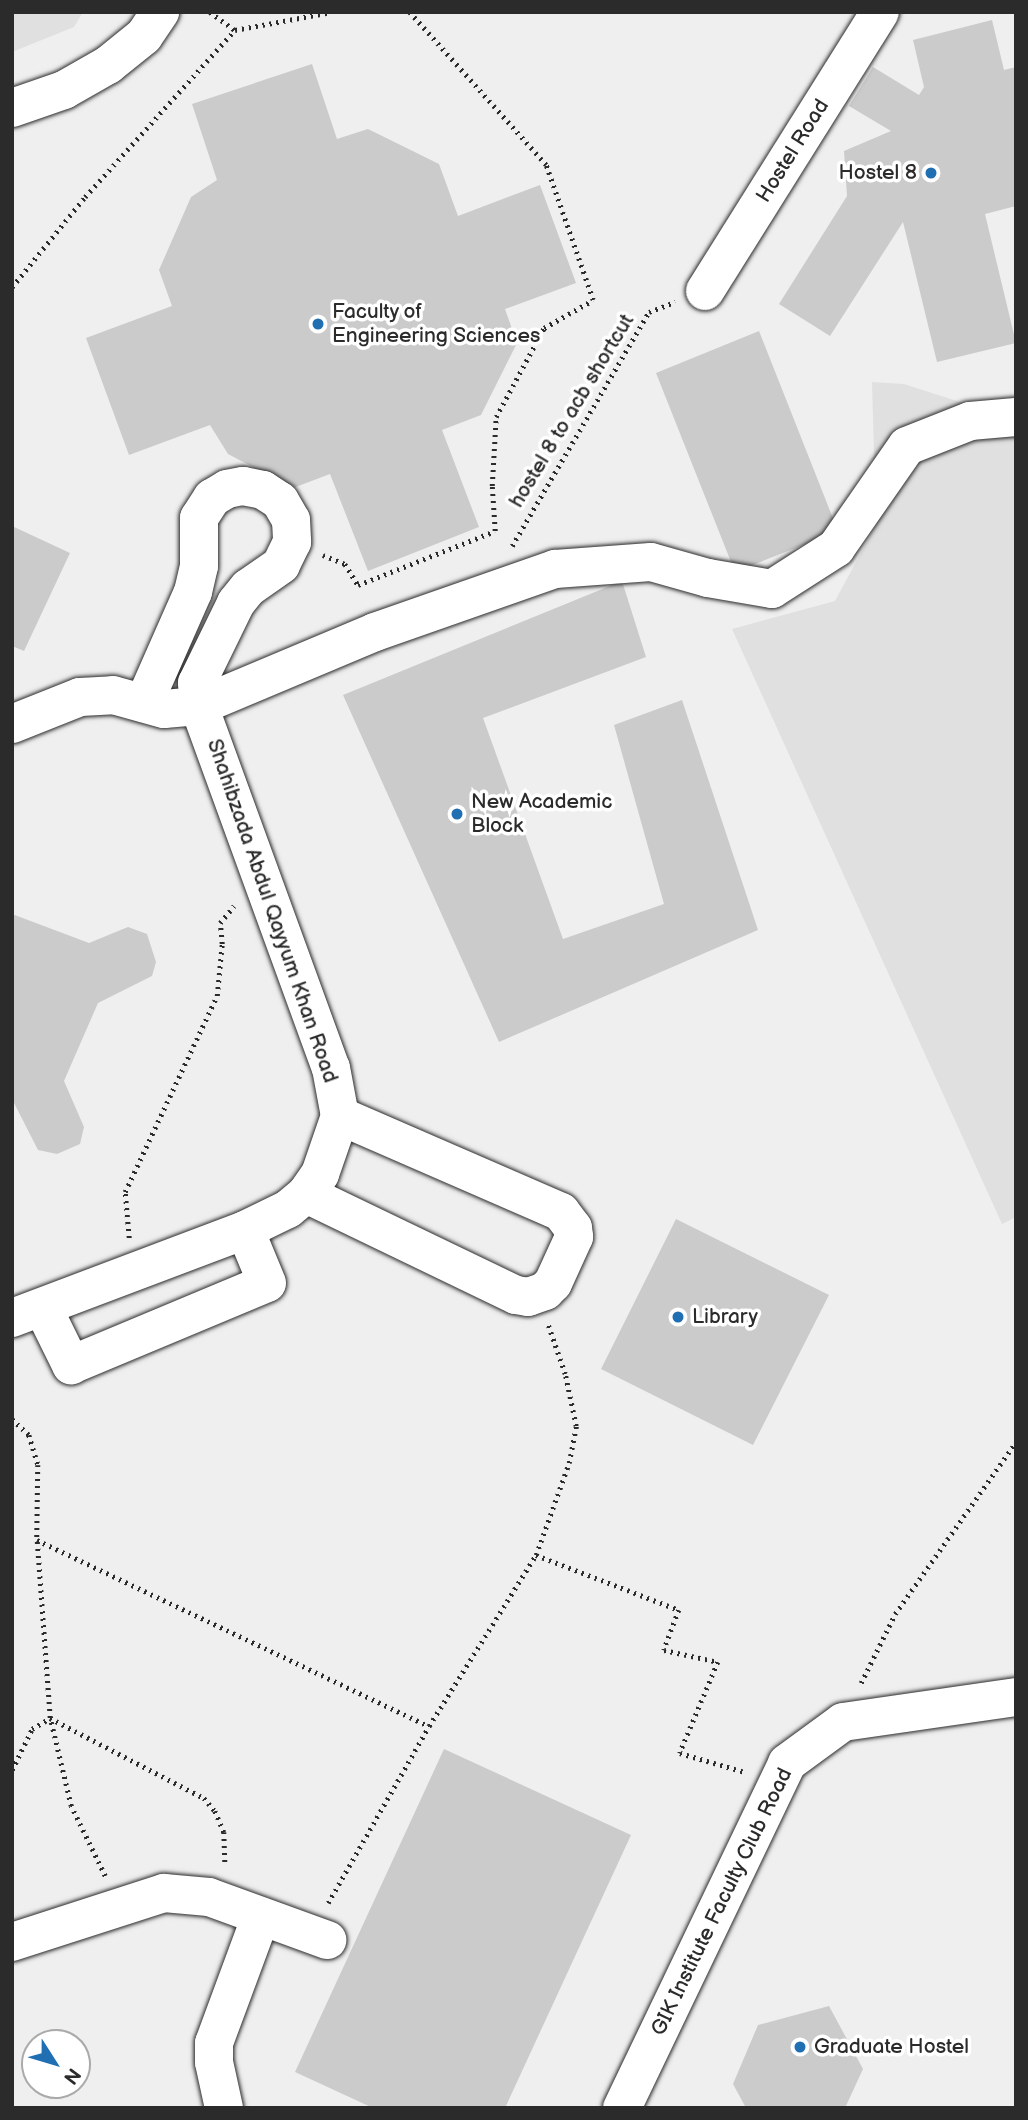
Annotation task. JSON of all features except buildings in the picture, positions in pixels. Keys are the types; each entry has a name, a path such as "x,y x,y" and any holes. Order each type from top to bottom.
{"lane":[{"path":"12,108 64,90 108,65 144,36 160,12"},
{"name":"Hostel Road","path":"705,290 880,12"},
{"path":"12,724 80,697 113,695 164,709 199,706 375,632 555,569 651,562 708,578 772,589 836,548 907,446 970,421 1016,417"},
{"path":"144,703 193,592 199,566 199,518 212,498 227,489 243,486 263,489 281,501 291,520 292,542 281,565 248,588 236,603 197,683 199,706"},
{"name":"Shahibzada Abdul Qayyum Khan Road","path":"28,1313 245,1230 288,1209 306,1195 320,1174 340,1116 331,1068 199,706"},
{"path":"306,1195 516,1295 537,1295 553,1283 574,1237 573,1228 561,1212 340,1116"},
{"path":"28,1313 71,1365 267,1283 245,1230"},
{"name":"GIK Institute Faculty Club Road","path":"622,2108 788,1763 843,1722 1016,1697"},
{"path":"12,1942 164,1893 209,1897 320,1938"},
{"path":"224,2108 214,2062 214,2043 261,1916"}],"path":[{"path":"210,12 235,30"},
{"path":"12,287 85,197 235,30 331,12"},
{"path":"292,542 345,564 358,585 495,531 492,486 496,417 544,328 593,300 546,165 409,12"},
{"name":"hostel 8 to acb shortcut","path":"532,576 511,544 649,312 705,290"},
{"path":"136,1272 125,1215 125,1192 217,996 222,944 219,923 241,898 263,886"},
{"path":"320,1938 429,1726 536,1555 569,1462 576,1426 565,1374 537,1295"},
{"path":"12,1419 29,1435 38,1465 37,1540 50,1718 71,1806 120,1907"},
{"path":"843,1722 895,1614 1016,1442"},
{"path":"37,1540 429,1726"},
{"path":"536,1555 679,1610 664,1650 718,1662 680,1753 717,1762 777,1784"},
{"path":"12,1770 32,1729 50,1718"},
{"path":"50,1718 204,1798 215,1811 224,1832 226,1903"}],"shaded area":[{"path":"12,12 1016,12 1016,2108 12,2108"},
{"path":"12,12 83,12 74,27 12,52"},
{"path":"872,382 904,384 1016,420 1016,1217 1002,1224 732,629 835,601 876,525"}],"place":[{"name":"Hostel 8","path":"931,173"},
{"name":"Faculty of Engineering Sciences","path":"318,324"},
{"name":"New Academic Block","path":"457,814"},
{"name":"Library","path":"678,1317"},
{"name":"Graduate Hostel","path":"800,2047"}]}
